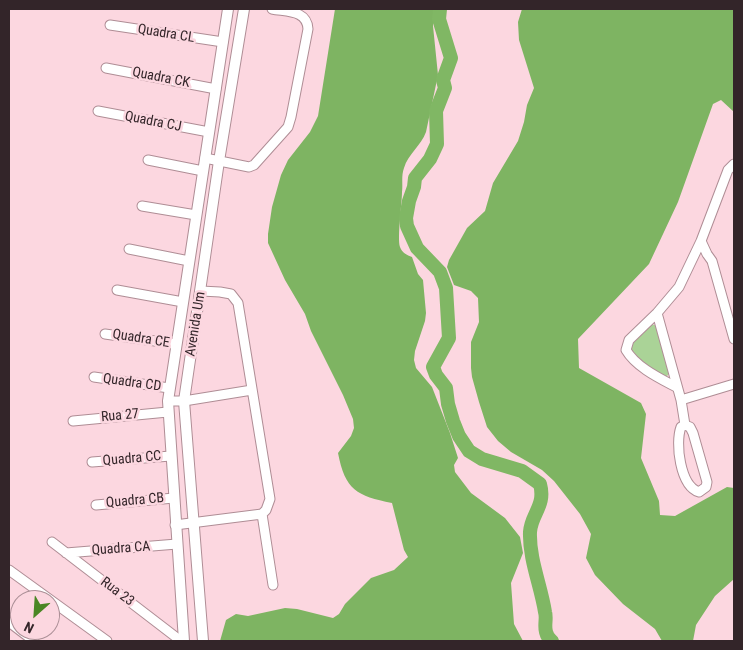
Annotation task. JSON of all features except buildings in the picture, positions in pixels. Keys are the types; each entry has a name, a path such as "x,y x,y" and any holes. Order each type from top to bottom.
{"street":[{"name":"Avenida Um","path":"183,641 168,401 228,9"},
{"name":"Avenida Um","path":"203,641 184,401 219,160 244,9"},
{"path":"205,158 244,166 254,165 288,126 308,21 305,16 300,14 272,9"},
{"name":"Quadra CL","path":"110,25 223,42"},
{"name":"Quadra CK","path":"106,68 216,89"},
{"name":"Quadra CJ","path":"98,111 209,132"},
{"path":"148,160 203,171"},
{"path":"676,387 630,357 626,350 630,340 679,287 701,241 728,170 734,164"},
{"path":"142,206 196,215"},
{"path":"701,241 712,261 734,339"},
{"path":"129,249 189,261"},
{"path":"117,290 183,302"},
{"path":"175,525 262,514 266,510 270,499 238,303 231,294 201,291"},
{"path":"656,314 681,400 685,425"},
{"name":"Quadra CE","path":"105,334 176,344"},
{"name":"Quadra CD","path":"94,377 170,388"},
{"path":"681,400 734,384"},
{"path":"168,401 184,401 252,390"},
{"name":"Rua 27","path":"72,421 168,412"},
{"path":"685,425 690,427 693,433 708,482 706,487 698,492 690,486 682,466 678,441 681,427 685,425"},
{"name":"Quadra CC","path":"92,462 172,456"},
{"name":"Quadra CB","path":"96,505 174,498"},
{"path":"262,514 273,585"},
{"name":"Rua 23","path":"52,542 183,641"},
{"name":"Quadra CA","path":"66,553 177,544"},
{"path":"9,570 107,641"},
{"path":"9,622 34,641"}],"green space":[{"path":"335,9 433,9 438,75 426,132 421,142 408,158 403,171 399,229 401,249 405,254 412,257 418,274 423,280 426,313 414,360 416,368 432,387 450,433 458,458 454,465 455,472 471,493 505,518 520,537 523,553 511,583 514,624 523,641 220,641 226,620 236,614 248,616 285,608 333,618 339,614 345,604 371,578 394,570 408,557 404,550 392,503 361,494 354,489 344,475 338,453 351,436 354,428 353,419 311,331 305,314 285,280 268,243 272,207 281,175 288,160 310,132 318,116"},
{"path":"522,9 734,9 734,112 721,100 713,104 678,202 649,264 578,339 579,368 641,403 646,414 641,458 659,501 660,515 675,516 727,487 734,488 734,579 715,596 696,625 693,641 662,641 655,629 623,604 595,575 586,558 591,534 580,514 554,481 542,470 511,452 498,441 487,427 472,377 471,342 479,322 478,298 471,291 454,285 447,267 467,228 485,211 493,183 518,141 527,105 534,88 519,40 518,22"},
{"path":"651,324 658,326 669,374 667,376 662,376 630,352 631,343"}],"waterway":[{"path":"440,9 439,19 451,58 443,80 445,88 436,111 437,144 430,159 415,178 406,218 407,226 417,248 440,272 446,288 449,338 433,367 436,375 446,388 448,404 459,436 469,451 482,459 522,471 540,484 540,504 531,526 530,542 546,614 546,632 552,641"}]}
